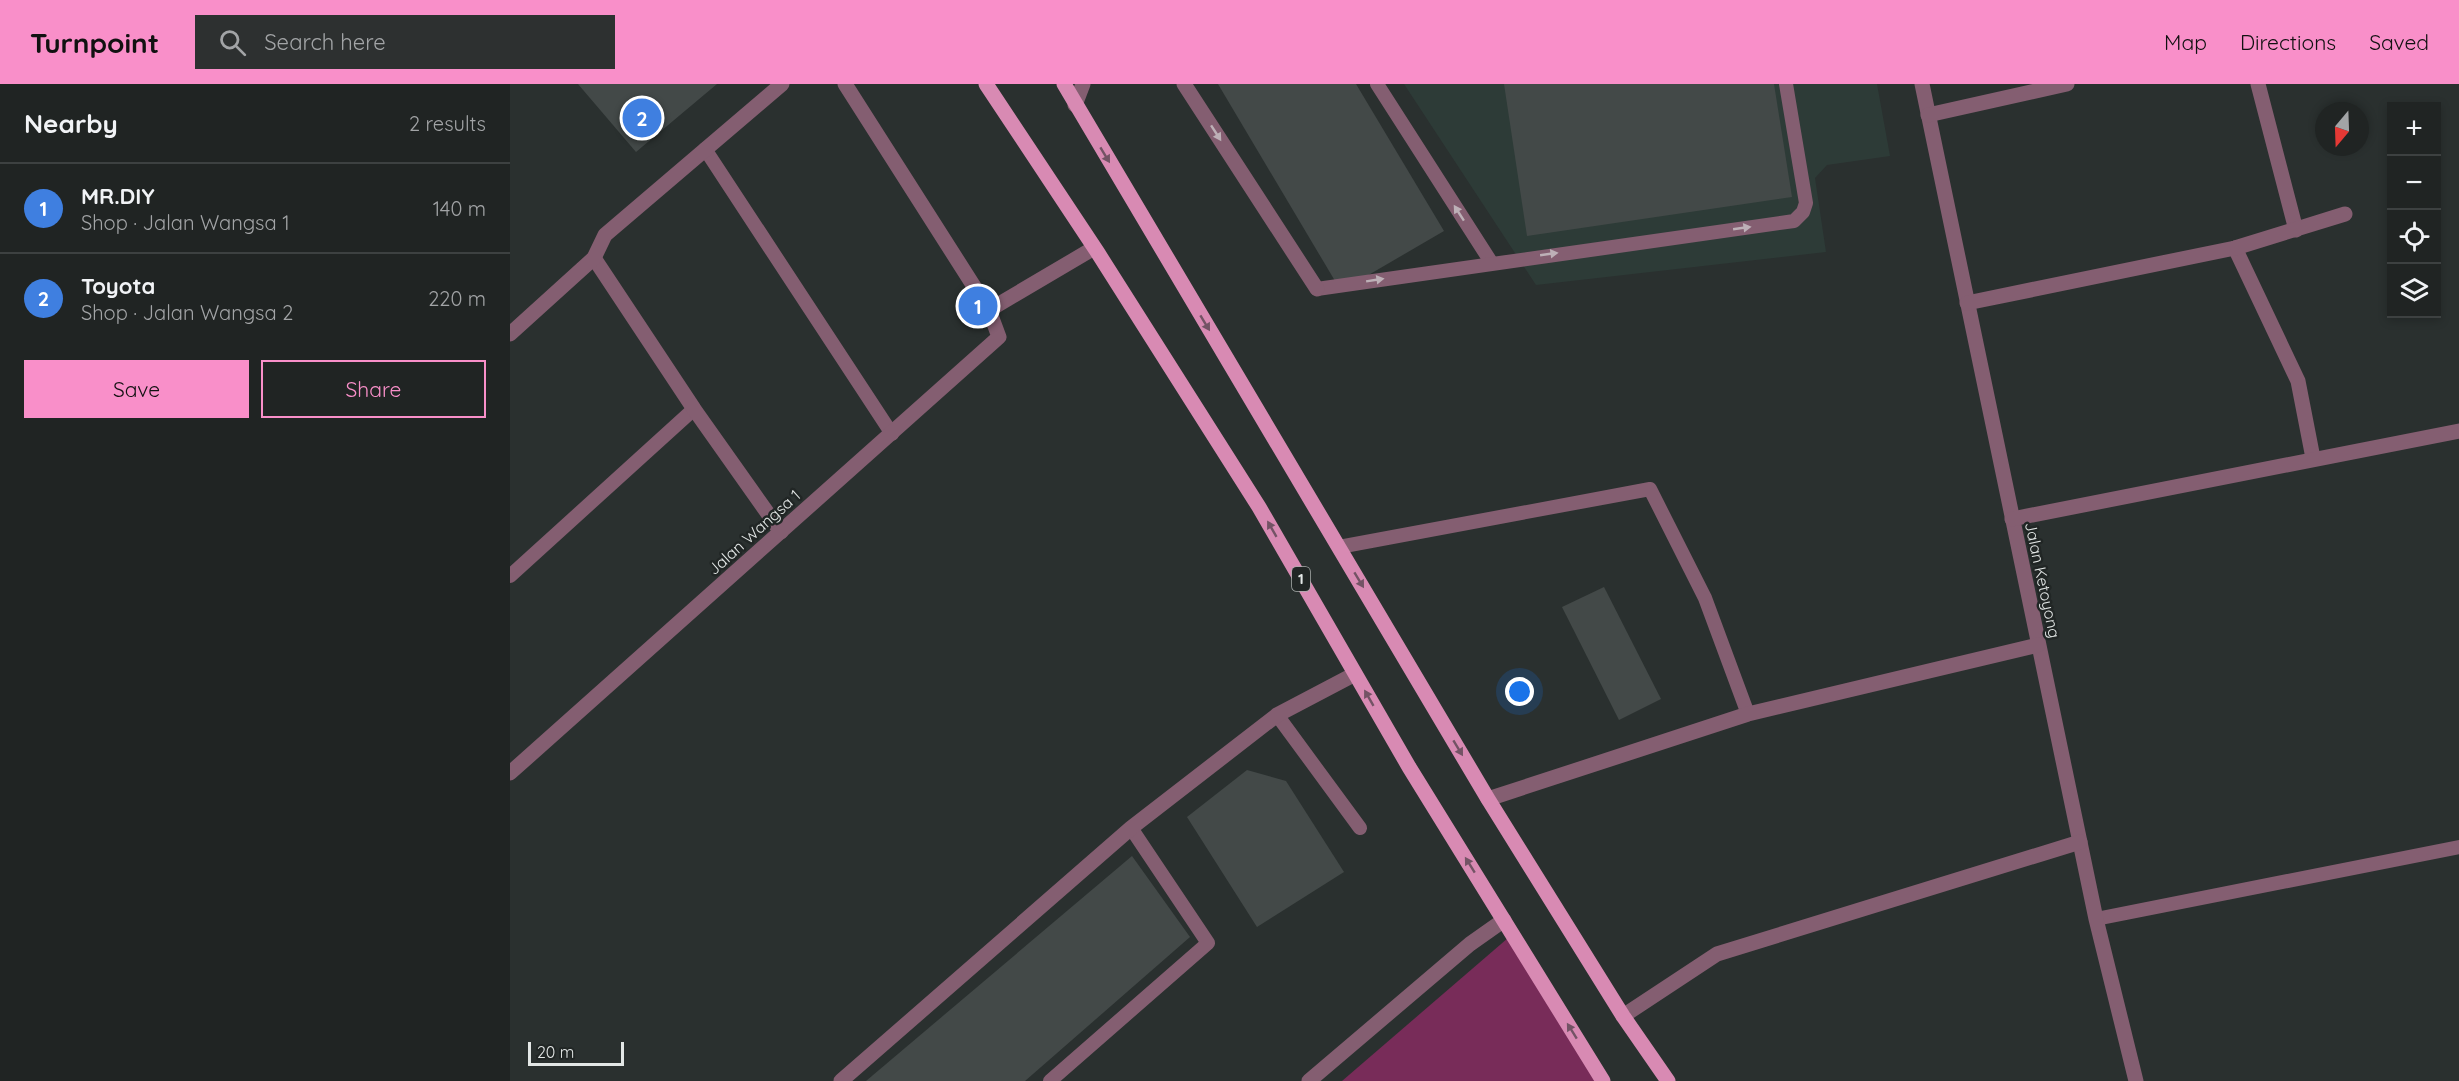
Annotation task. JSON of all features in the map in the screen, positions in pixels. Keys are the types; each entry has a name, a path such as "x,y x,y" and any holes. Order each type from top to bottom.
{"main road":[{"name":"1","path":"986,84 1094,248 1259,507 1503,920 1603,1081"},
{"path":"1064,84 1488,799 1623,1016 1668,1081"}],"street":[{"path":"510,334 594,258 605,235 782,84"},
{"path":"845,84 989,310 1094,248"},
{"path":"1075,105 1083,84"},
{"path":"1184,84 1317,289"},
{"name":"Jalan Ketoyong","path":"1922,84 2096,919 2136,1081"},
{"path":"1928,115 2067,84"},
{"path":"2258,84 2296,230"},
{"path":"1967,303 2235,248 2345,214"},
{"path":"2235,248 2298,381 2313,458"},
{"path":"594,258 694,409 781,532"},
{"name":"Jalan Wangsa 1","path":"510,773 999,337 989,310"},
{"path":"2012,519 2459,430"},
{"path":"1488,799 1748,714 2038,645"},
{"path":"841,1081 1131,828 1277,715 1356,674"},
{"path":"1623,1016 1717,954 2080,842"},
{"path":"1309,1081 1470,944 1503,920"}],"lane":[{"path":"1377,84 1491,262"},
{"path":"1317,289 1491,262 1794,221 1803,212 1806,203 1786,84"},
{"path":"705,149 892,434"},
{"path":"510,576 694,409"},
{"path":"1339,547 1650,489 1705,598 1748,714"},
{"path":"1277,715 1360,828"},
{"path":"1050,1081 1208,943 1131,828"},
{"path":"2096,919 2459,847"}],"shaded area":[{"path":"1404,84 1877,84 1890,156 1827,165 1815,178 1826,252 1536,285"},
{"path":"1508,938 1598,1081 1342,1081"}],"building":[{"path":"578,84 717,84 636,152"},
{"path":"1218,84 1356,84 1444,231 1341,291"},
{"path":"1504,84 1774,84 1792,197 1527,236"},
{"path":"1604,587 1661,699 1619,720 1562,607"},
{"path":"1247,770 1286,781 1344,872 1257,927 1187,817"},
{"path":"1132,856 1190,937 1025,1081 866,1081"}],"place":[{"name":"Toyota","path":"642,118"},
{"name":"MR.DIY","path":"978,306"}]}
